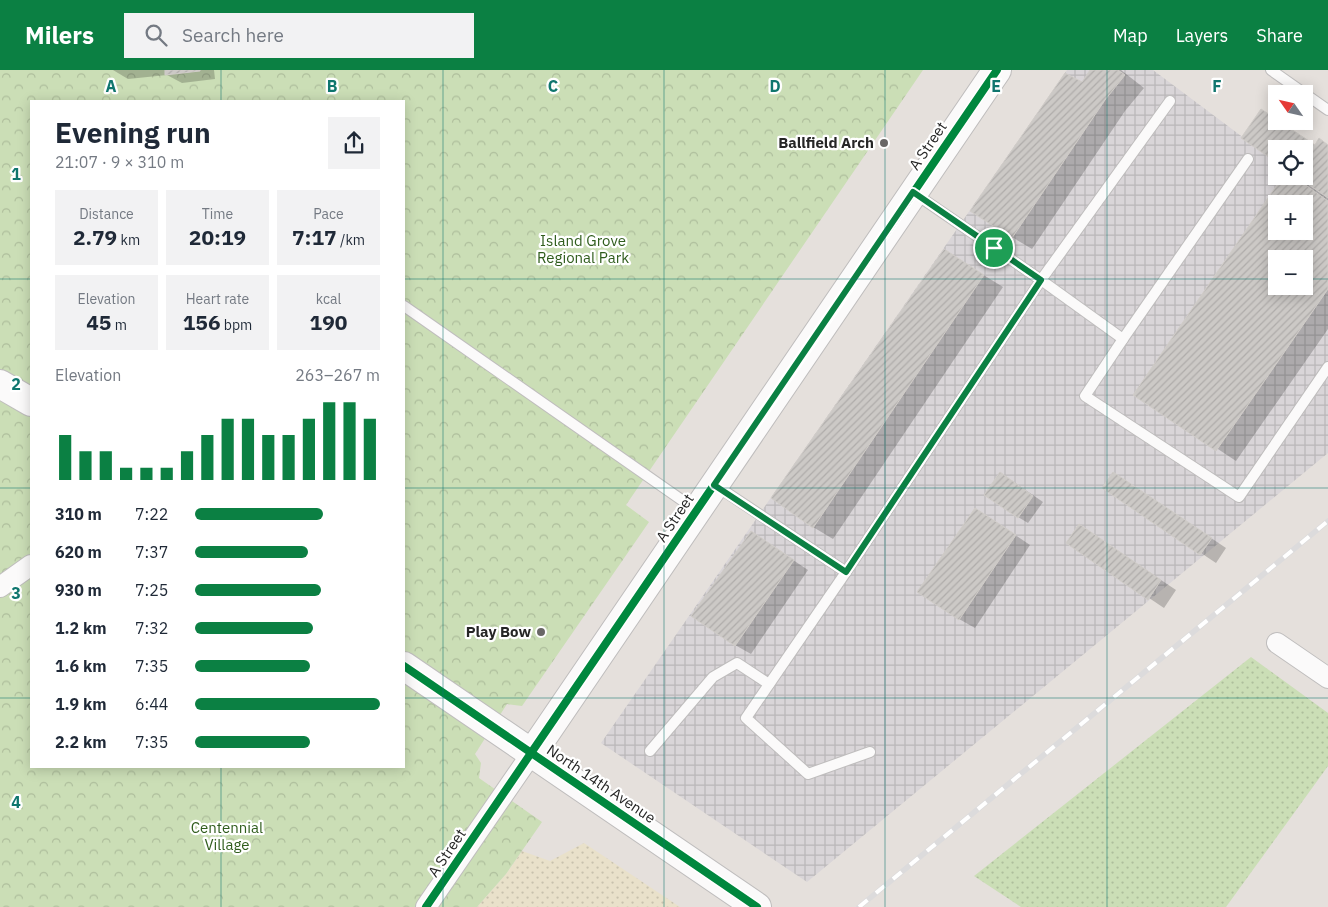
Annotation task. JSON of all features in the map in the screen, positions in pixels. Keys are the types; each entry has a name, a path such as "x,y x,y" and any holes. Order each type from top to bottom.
{"street":[{"name":"A Street","path":"426,907 997,70"},
{"path":"0,384 30,401"},
{"path":"0,586 30,566"},
{"path":"1278,642 1328,678"},
{"name":"North 14th Avenue","path":"405,667 757,907"}],"lane":[{"path":"1271,70 1328,110"},
{"path":"870,752 808,774 746,718 1041,280 1170,101"},
{"path":"1248,158 1085,396 1239,497 1328,367"},
{"path":"913,192 1123,339"},
{"path":"405,307 697,510"},
{"path":"714,485 846,572"},
{"path":"650,751 713,677 737,663 769,684"}],"shaded area":[{"path":"1067,70 1153,70 1268,156 1268,185 1309,185 1328,198 1328,453 807,882 601,743"}],"green space":[{"name":"Island Grove Regional Park","path":"0,70 923,70 626,505 649,522 522,706 507,704 475,754 481,763 479,778 542,822 506,874 477,907 0,907"},
{"path":"1251,657 1328,713 1328,766 1226,907 1021,907 974,876"}],"sand":[{"path":"584,843 680,907 477,907 506,874 522,851 550,861"}],"building":[{"path":"165,70 200,70 200,71 165,75"},
{"path":"1090,70 1118,70 1125,75 1105,100 1012,238 970,211 1065,73 1082,82"},
{"path":"1261,109 1268,114 1268,130 1292,130 1308,140 1268,140 1268,157 1241,138"},
{"path":"1319,138 1328,145 1328,198 1309,185 1313,185 1313,144 1315,145"},
{"path":"1277,185 1306,185 1328,201 1328,289 1216,451 1133,395 1268,198 1268,240 1313,240 1313,195 1270,195"},
{"path":"944,249 984,275 813,528 771,498"},
{"path":"1000,472 1033,496 1018,518 984,495"},
{"path":"1113,472 1212,538 1200,555 1102,488"},
{"path":"975,508 1016,535 959,620 917,592"},
{"path":"1079,524 1161,580 1148,600 1066,543"},
{"path":"751,531 794,560 735,646 691,616"}],"railway":[{"path":"859,907 1328,521"}],"cycle path":[{"path":"426,907 997,70"},
{"path":"405,667 757,907"}],"place":[{"name":"Ballfield Arch","path":"884,143"},
{"name":"Play Bow","path":"541,632"}],"route":[{"path":"913,192 994,248 1041,280 846,572 714,485 913,192"}],"park label":[{"name":"Centennial Village","path":"227,836"}]}
